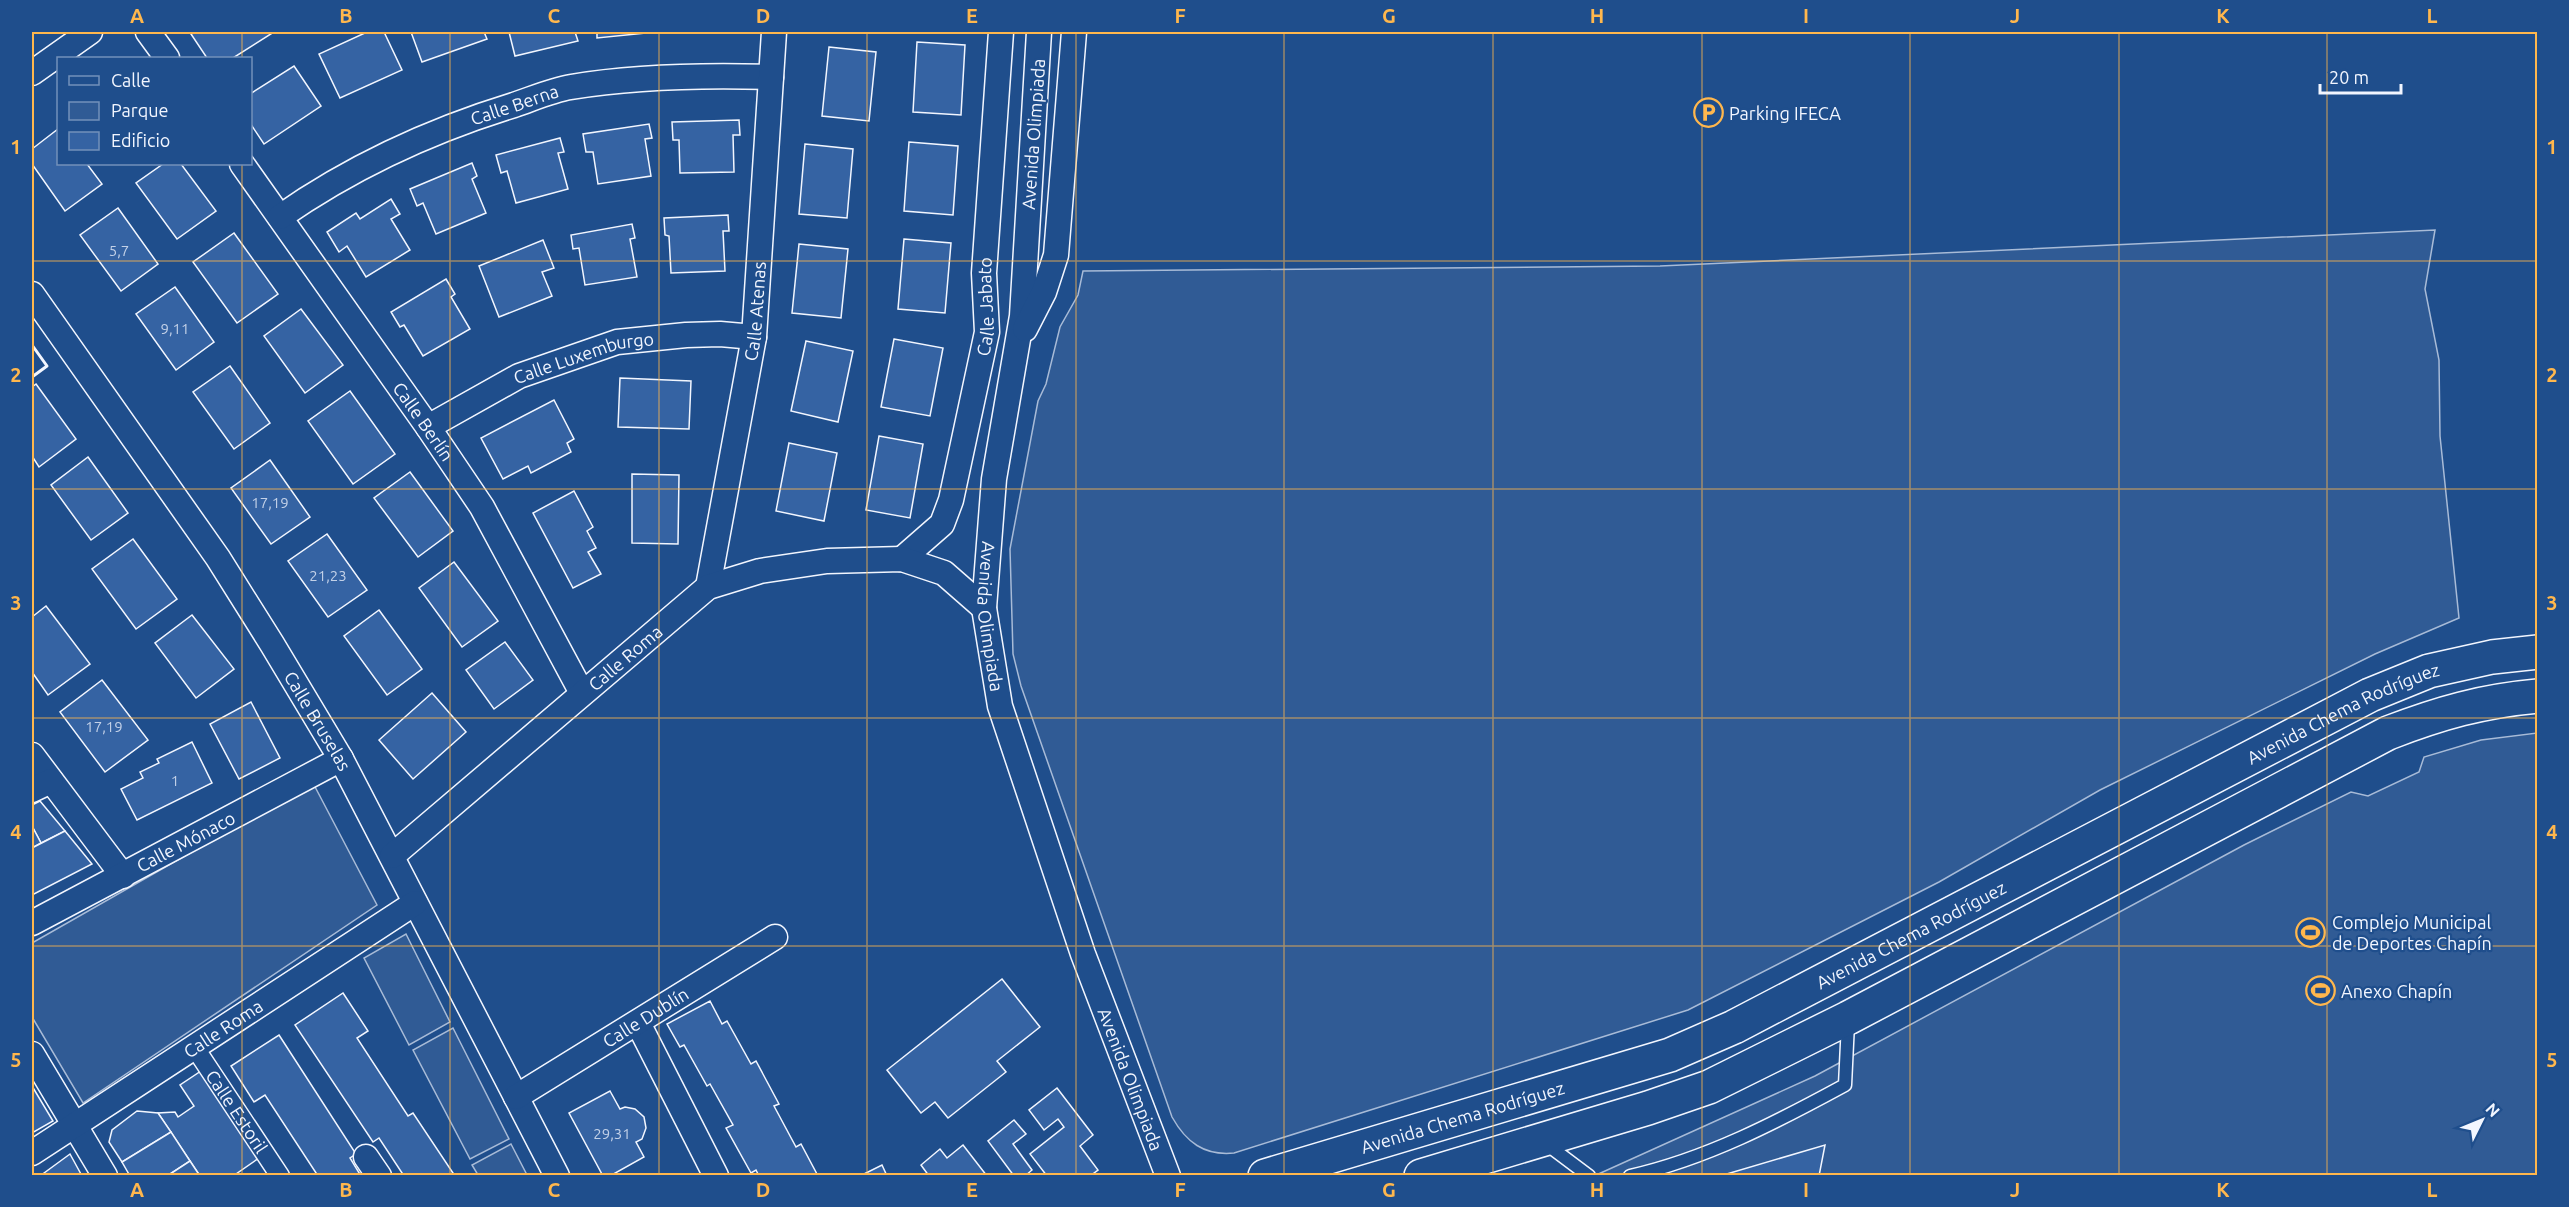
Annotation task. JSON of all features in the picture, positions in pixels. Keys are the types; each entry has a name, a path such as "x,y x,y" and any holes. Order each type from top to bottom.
{"main road":[{"name":"Avenida Chema Rodríguez","path":"1265,1176 1670,1055 1734,1027 2370,694 2429,671 2492,657 2538,652"},
{"name":"Avenida Chema Rodríguez","path":"1421,1176 1648,1108 1709,1087 1848,1018 2388,733 2435,715 2482,703 2538,696"}],"street":[{"path":"32,73 90,32"},
{"path":"148,32 166,57"},
{"name":"Calle Atenas","path":"708,587 754,337 774,32"},
{"name":"Calle Jabato","path":"902,559 942,524 951,500 987,332 984,273 1001,32"},
{"name":"Avenida Olimpiada","path":"1040,32 1019,341 994,479 984,608 1000,706 1083,954 1168,1176"},
{"path":"1019,341 1044,292 1056,255 1074,32"},
{"name":"Calle Berna","path":"280,217 324,186 388,153 476,117 568,88 656,77 771,77"},
{"name":"Calle Berlín","path":"243,165 482,507 582,693"},
{"name":"Calle Bruselas","path":"32,294 218,558 341,759 557,1176"},
{"path":"987,332 987,407 994,479"},
{"name":"Calle Luxemburgo","path":"428,427 519,376 617,342 698,334 754,337"},
{"name":"Calle Roma","path":"392,856 708,587 760,571 827,561 902,559 944,573 984,608"},
{"path":"32,755 41,785 123,876"},
{"name":"Calle Mónaco","path":"32,923 341,759"},
{"name":"Calle Roma","path":"32,1153 415,903"},
{"name":"Calle Dublín","path":"516,1097 775,937"},
{"path":"638,1023 716,1176"},
{"name":"Calle Estoril","path":"195,1048 280,1176"},
{"path":"32,1054 105,1176"}],"lane":[{"path":"1630,1176 1654,1170 1736,1140 1845,1085 1848,1018"},
{"path":"1541,1140 1589,1176"}],"green space":[{"path":"2435,230 2425,289 2439,360 2440,436 2459,618 2375,654 2100,790 1939,882 1688,1010 1234,1153 1205,1150 1183,1134 1177,1126 1021,686 1013,654 1010,549 1038,401 1046,384 1060,327 1078,295 1083,271 1660,266"},
{"name":"Complejo Municipal de Deportes Chapín","path":"2537,733 2537,1175 1594,1176 1815,1076 2244,845 2351,792 2368,796 2419,772 2424,757 2481,740"},
{"path":"313,783 377,905 83,1103 32,1017 32,943"},
{"path":"406,934 450,1022 409,1045 364,958"},
{"path":"453,1028 509,1139 470,1159 413,1050"},
{"path":"511,1144 527,1175 478,1175 472,1165"}],"building":[{"path":"195,32 274,32 235,57 206,57 191,34"},
{"path":"367,32 384,32 402,70 340,98 319,54"},
{"path":"411,32 484,32 487,39 422,62"},
{"path":"509,32 575,32 578,41 515,56"},
{"path":"597,32 656,32 597,38"},
{"path":"917,42 965,45 961,115 913,112"},
{"path":"829,47 876,52 869,121 822,116"},
{"path":"294,66 321,106 264,144 252,126 252,93"},
{"path":"739,120 740,135 733,135 734,172 680,173 679,140 673,140 672,122"},
{"path":"649,124 652,138 645,139 651,176 598,184 593,152 586,152 583,134"},
{"path":"57,130 57,165 88,165 102,184 65,211 32,164 32,149"},
{"path":"560,138 564,152 558,153 568,189 516,203 507,171 501,173 496,155"},
{"path":"909,142 958,146 953,215 904,211"},
{"path":"805,144 853,149 847,218 799,214"},
{"path":"472,163 477,176 472,179 486,213 436,234 423,203 417,206 410,189"},
{"path":"162,165 182,165 216,211 177,239 136,183"},
{"path":"391,199 400,214 391,219 410,250 366,277 347,246 339,252 327,232 356,213 360,219"},
{"path":"118,208 158,264 121,291 80,235"},
{"path":"728,215 729,231 723,231 725,271 671,273 669,236 665,235 664,218"},
{"path":"632,224 635,238 630,239 637,277 585,285 579,248 573,249 571,235"},
{"path":"234,233 278,294 237,323 193,262"},
{"path":"904,239 951,243 945,313 898,309"},
{"path":"543,240 554,268 542,272 552,296 499,317 479,266"},
{"path":"799,244 848,249 841,318 792,313"},
{"path":"446,279 455,294 451,297 470,329 423,356 404,325 400,327 391,312"},
{"path":"175,287 214,342 176,370 136,314"},
{"path":"301,309 343,365 305,393 264,336"},
{"path":"894,339 943,348 930,416 881,407"},
{"path":"806,341 853,351 838,422 791,411"},
{"path":"230,366 270,423 234,449 193,392"},
{"path":"620,378 691,381 689,429 618,427"},
{"path":"36,384 76,439 39,467 32,456 32,387"},
{"path":"350,391 395,454 353,484 308,421"},
{"path":"554,400 574,439 567,443 571,452 531,473 528,466 503,479 481,438"},
{"path":"879,436 923,444 910,518 866,510"},
{"path":"789,443 837,453 824,521 776,511"},
{"path":"88,457 128,513 91,540 51,485"},
{"path":"270,460 310,517 271,544 231,488"},
{"path":"410,472 453,531 418,557 374,498"},
{"path":"632,474 679,475 678,544 632,543"},
{"path":"574,491 593,527 587,531 596,548 588,552 601,574 573,588 533,513"},
{"path":"327,534 367,590 328,617 288,561"},
{"path":"133,539 177,599 136,629 92,569"},
{"path":"454,562 498,621 462,647 419,588"},
{"path":"46,606 90,664 48,695 32,672 32,617"},
{"path":"379,610 422,669 387,695 344,636"},
{"path":"192,615 234,669 196,698 155,643"},
{"path":"505,642 533,680 494,709 466,670"},
{"path":"102,680 148,740 105,772 60,712"},
{"path":"432,693 466,732 413,779 379,740"},
{"path":"251,702 280,758 239,779 210,724"},
{"path":"192,742 212,783 137,820 121,789 143,778 140,772 159,763 157,759"},
{"path":"40,801 65,831 41,843 32,826 32,805"},
{"path":"32,826 41,843 32,848"},
{"path":"65,831 92,864 32,895 32,848"},
{"path":"1002,979 1040,1027 997,1061 1006,1072 948,1118 935,1102 921,1113 887,1070"},
{"path":"343,993 368,1031 357,1038 408,1116 413,1113 455,1176 404,1176 379,1138 373,1142 295,1025"},
{"path":"710,1001 722,1024 727,1021 751,1064 756,1061 779,1104 774,1106 796,1147 801,1144 818,1176 759,1176 756,1170 751,1173 726,1128 733,1125 710,1084 707,1086 684,1045 680,1047 667,1024"},
{"path":"279,1035 356,1154 350,1158 361,1176 318,1176 265,1095 254,1102 231,1066"},
{"path":"201,1071 259,1158 233,1176 200,1176 158,1113 175,1112 178,1117 194,1106 180,1085"},
{"path":"32,1086 53,1121 32,1133"},
{"path":"1057,1088 1093,1135 1080,1146 1098,1170 1090,1176 1047,1176 1030,1154 1064,1127 1058,1119 1044,1130 1029,1110"},
{"path":"610,1091 620,1109 625,1107 635,1109 644,1117 646,1128 642,1139 636,1142 644,1157 610,1176 603,1176 569,1113"},
{"path":"137,1111 158,1113 171,1132 122,1162 109,1142 112,1130"},
{"path":"1014,1120 1026,1134 1013,1144 1032,1170 1025,1176 1014,1176 988,1141"},
{"path":"171,1132 190,1161 167,1176 130,1176 122,1162"},
{"path":"963,1145 987,1176 929,1176 921,1165 940,1149 947,1158"},
{"path":"1825,1145 1819,1176 1720,1176"},
{"path":"70,1154 82,1176 40,1176"},
{"path":"190,1161 200,1176 167,1176"},
{"path":"882,1165 887,1176 862,1175"}],"wall":[{"path":"32,345 47,366 32,377"}],"place":[{"name":"Parking IFECA","path":"1708,113"},
{"name":"Complejo Municipal de Deportes Chapín","path":"2311,932"},
{"name":"Anexo Chapín","path":"2320,991"}]}
